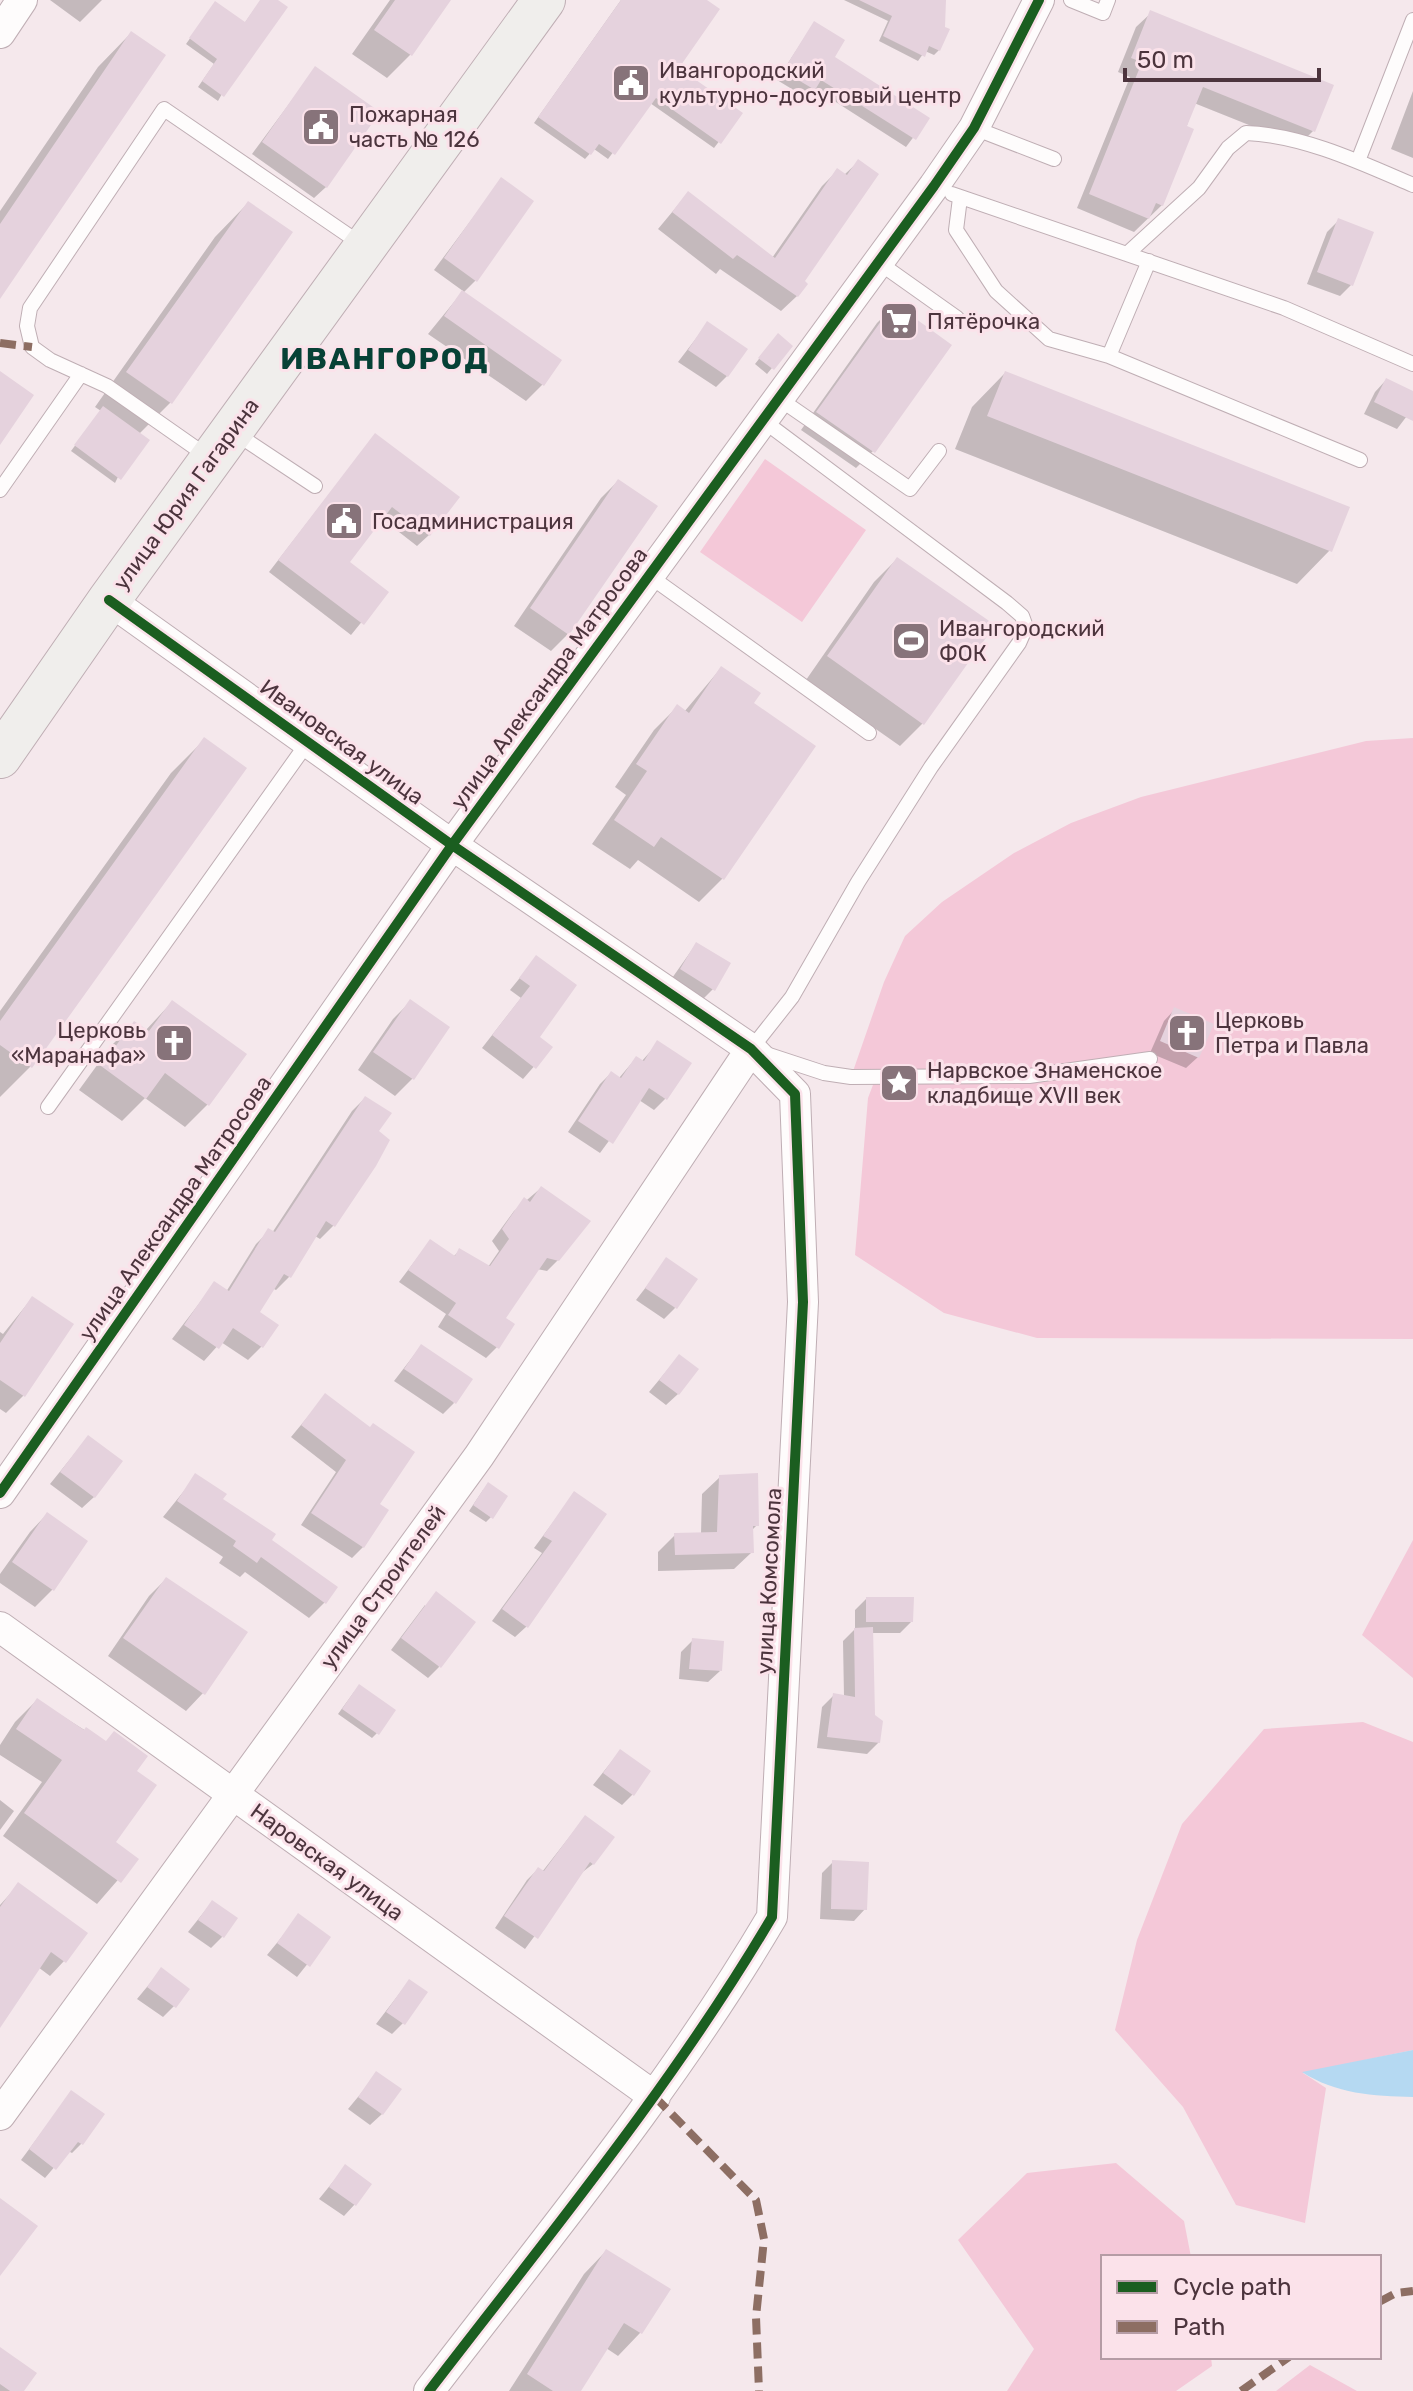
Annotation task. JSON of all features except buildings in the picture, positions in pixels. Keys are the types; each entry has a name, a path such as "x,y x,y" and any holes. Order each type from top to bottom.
{"street":[{"path":"0,33 22,0"},
{"name":"улица Юрия Гагарина","path":"0,757 109,600 544,0"},
{"name":"улица Александра Матросова","path":"0,1493 452,845 648,575 878,262 947,192 974,128 1039,0"},
{"name":"Ивановская улица","path":"109,600 452,845 751,1049"},
{"name":"улица Строителей","path":"0,2115 231,1793 479,1456 751,1049"},
{"name":"улица Комсомола","path":"429,2391 655,2097 723,2000 772,1917 803,1302 795,1094 751,1049"},
{"name":"Наровская улица","path":"0,1627 655,2097"}],"lane":[{"path":"1071,0 1103,13 1108,0"},
{"path":"1358,161 1413,20"},
{"path":"315,486 221,445 32,347 27,326 30,308 164,109 365,247"},
{"path":"974,128 1054,159"},
{"path":"1127,254 1199,188 1228,148 1246,133 1266,133 1358,161 1413,185"},
{"path":"947,192 1284,308 1413,364"},
{"path":"947,192 956,230 996,291 1049,339 1109,356 1360,460"},
{"path":"1109,356 1149,261"},
{"path":"878,262 957,318"},
{"path":"0,490 81,374"},
{"path":"769,409 910,489 939,451"},
{"path":"769,409 1007,603 1022,616 1026,627 1019,643 931,767 858,882 792,997 751,1049 824,1073 851,1077 1029,1076 1150,1059"},
{"path":"648,575 869,733"},
{"path":"48,1107 308,742"}],"shaded area":[{"path":"765,459 866,530 802,622 700,552"},
{"path":"1413,738 1413,1339 1037,1338 944,1313 855,1255 868,1098 876,1077 851,1077 884,982 905,936 942,902 1014,853 1071,823 1141,797 1366,741"},
{"path":"1413,1540 1413,1678 1362,1635"},
{"path":"1363,1722 1413,1742 1413,2050 1303,2073 1326,2088 1305,2223 1236,2205 1183,2107 1115,2030 1137,1940 1182,1824 1264,1729"},
{"path":"1116,2163 1184,2221 1191,2255 1101,2255 1101,2359 1211,2359 1212,2366 1176,2391 1007,2391 1034,2349 958,2240 1027,2173"},
{"path":"1310,2365 1357,2391 1276,2391"}],"water":[{"path":"1413,2050 1413,2097 1342,2089 1302,2072"}],"marked path":[{"path":"0,343 32,347"},
{"path":"655,2097 756,2200 764,2239 756,2317 759,2391"},
{"path":"1381,2301 1396,2293 1413,2291"},
{"path":"1241,2391 1286,2359"}],"cycle path":[{"path":"0,1493 452,845 934,186 974,128 1039,0"},
{"path":"109,600 452,845 751,1049 795,1094 803,1302 772,1917 734,1979 651,2100 429,2391"}],"place":[{"name":"Ивангородский культурно-досуговый центр","path":"631,83"},
{"name":"Пожарная часть № 126","path":"321,127"},
{"name":"Пятёрочка","path":"899,321"},
{"name":"Госадминистрация","path":"344,521"},
{"name":"Ивангородский ФОК","path":"911,641"},
{"name":"Церковь Петра и Павла","path":"1187,1033"},
{"name":"Церковь «Маранафа»","path":"174,1043"},
{"name":"Нарвское Знаменское кладбище XVII век","path":"899,1083"}],"district":[{"name":"ИВАНГОРОД","path":"385,359"}]}
